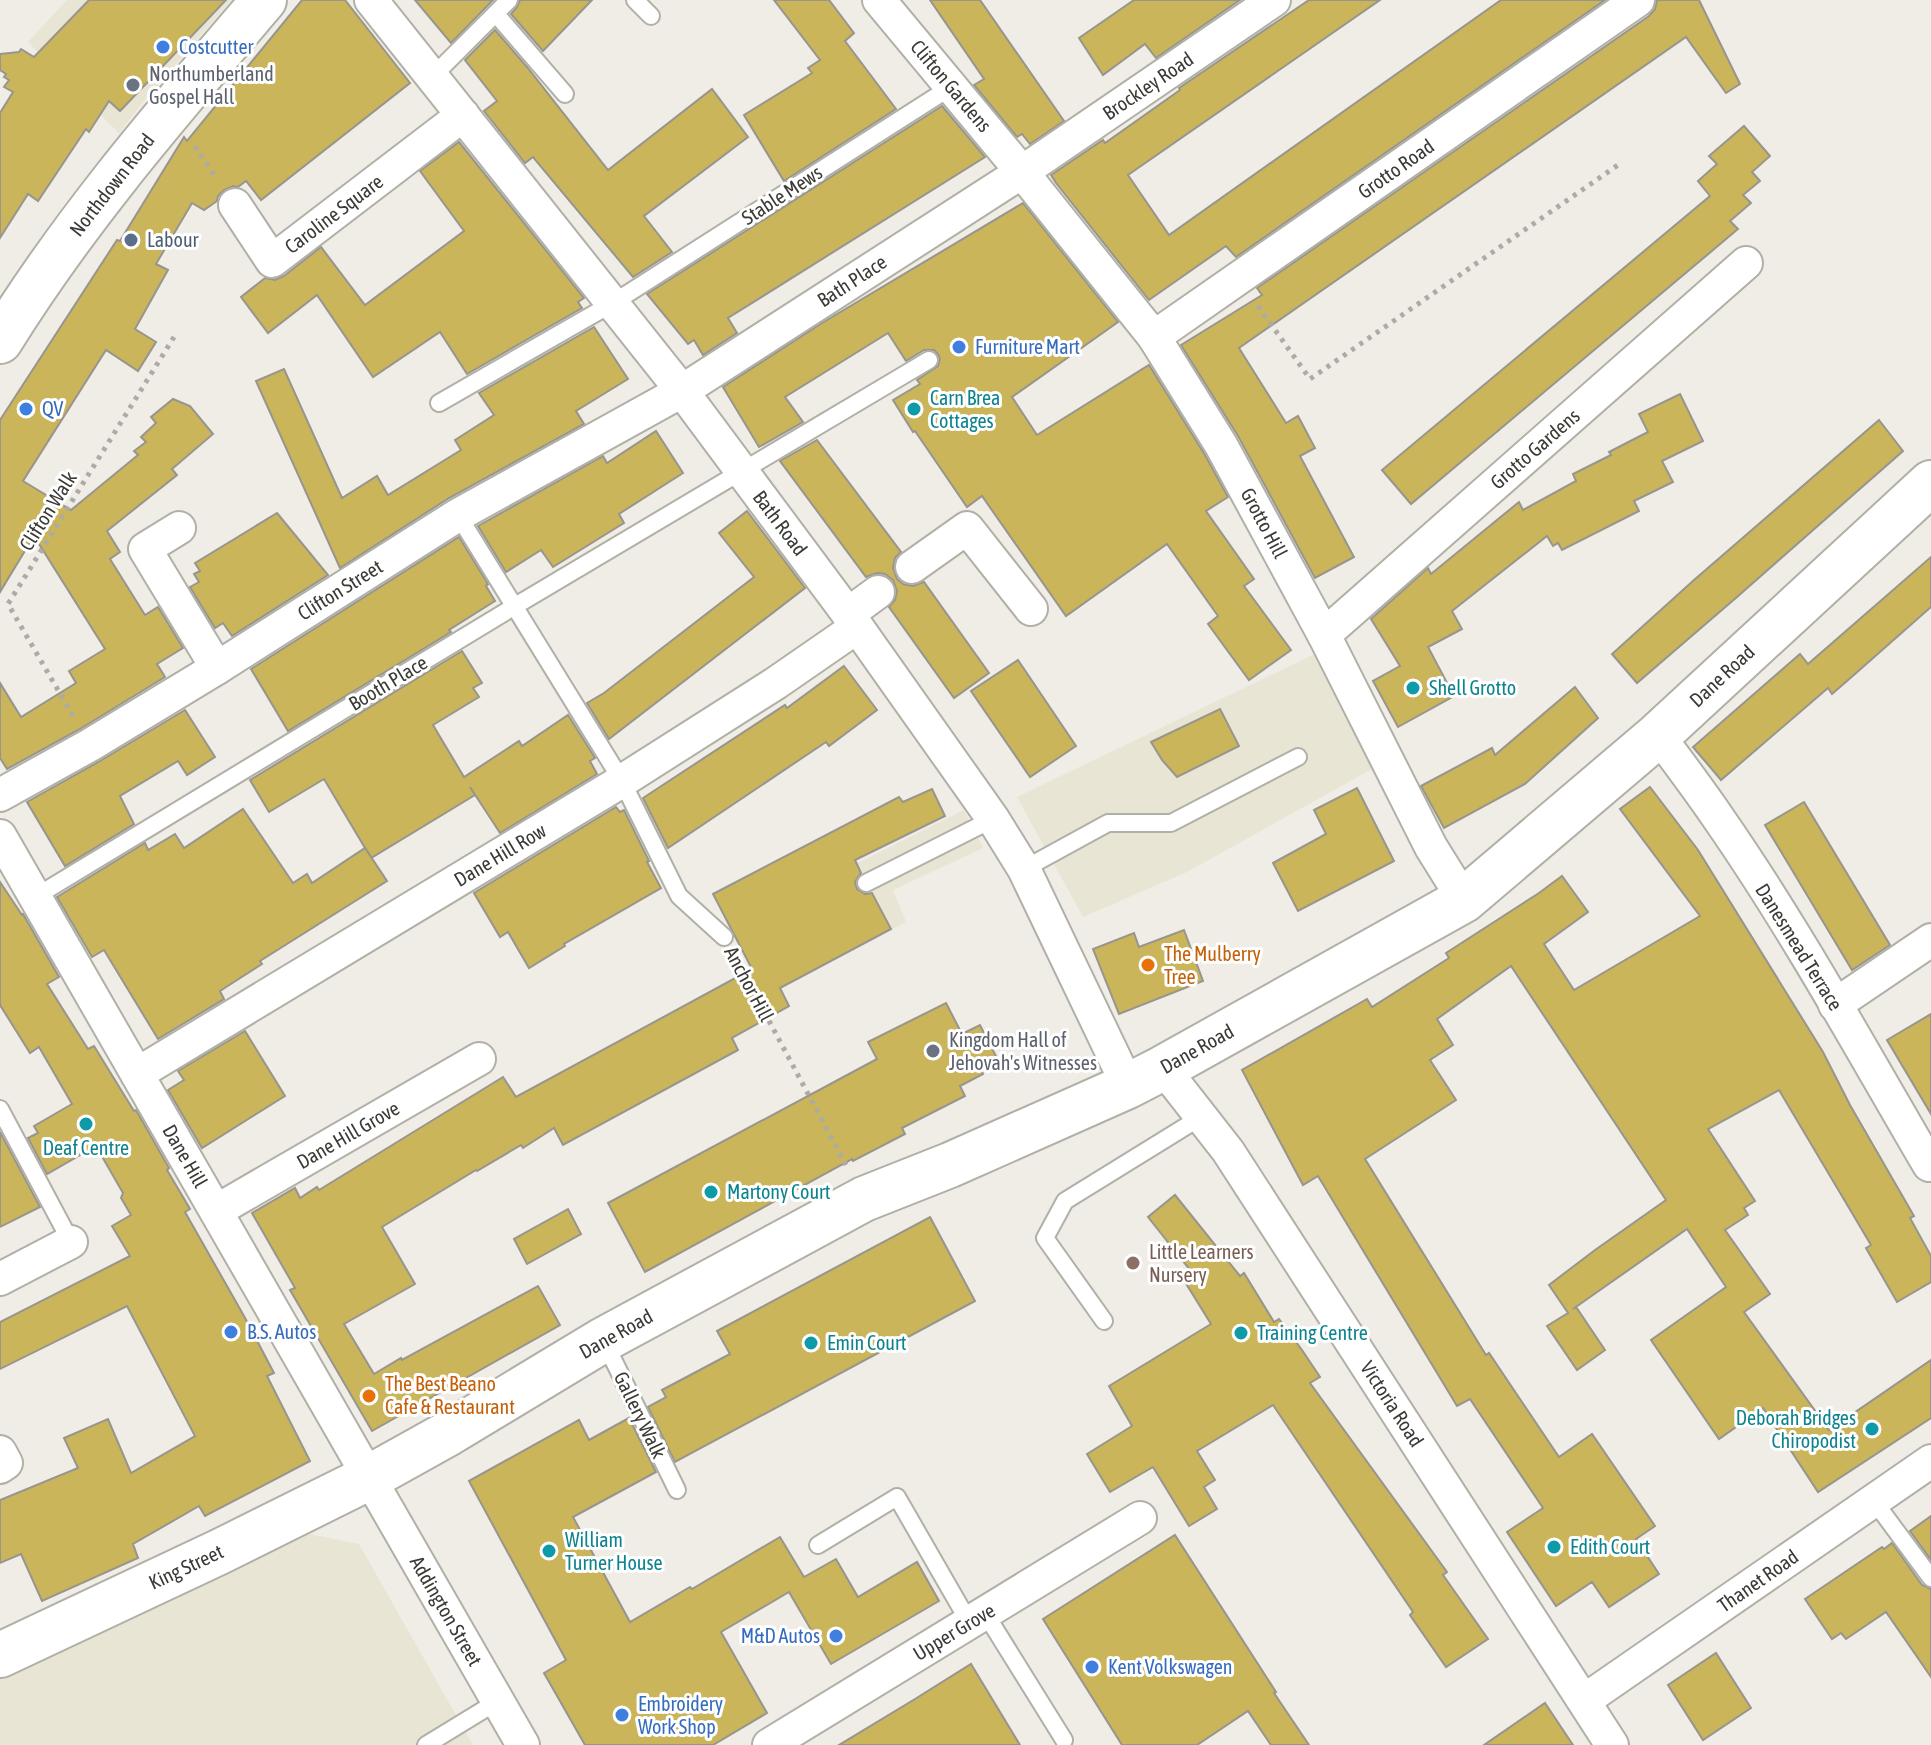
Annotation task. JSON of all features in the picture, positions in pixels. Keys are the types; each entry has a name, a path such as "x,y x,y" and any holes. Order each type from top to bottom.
{"street":[{"name":"Northdown Road","path":"1,337 89,210 264,0"},
{"name":"Bath Road","path":"371,0 682,391 852,620 993,819 1146,1077"},
{"name":"Clifton Gardens","path":"879,0 1022,172"},
{"name":"Brockley Road","path":"1022,172 1274,0"},
{"name":"Grotto Road","path":"1154,337 1638,0"},
{"name":"Caroline Square","path":"235,205 272,261 463,115"},
{"name":"Grotto Hill","path":"1022,172 1154,337 1221,445 1324,635 1431,847 1464,900"},
{"name":"Bath Place","path":"682,391 1022,172"},
{"name":"Grotto Gardens","path":"1324,635 1746,263"},
{"name":"Clifton Street","path":"0,795 217,668 458,515 682,391"},
{"name":"Dane Road","path":"370,1477 603,1340 864,1199 950,1165 1146,1077 1464,900 1658,735 1931,483"},
{"path":"179,528 145,549 217,668"},
{"path":"912,567 967,528 1031,609"},
{"name":"Dane Hill Row","path":"137,1074 622,781 776,683 852,620 878,592"},
{"name":"Danesmead Terrace","path":"1658,735 1720,820 1835,1005 1929,1165"},
{"name":"Dane Hill","path":"0,836 370,1477"},
{"path":"1835,1005 1931,940"},
{"name":"Dane Hill Grove","path":"216,1211 479,1059"},
{"name":"Victoria Road","path":"1146,1077 1201,1117 1228,1151 1612,1745"},
{"path":"0,1279 71,1242"},
{"path":"0,1452 6,1463 0,1467"},
{"name":"Thanet Road","path":"1585,1700 1931,1461"},
{"name":"King Street","path":"0,1655 370,1477"},
{"name":"Addington Street","path":"370,1477 523,1745"},
{"name":"Upper Grove","path":"769,1745 1140,1518"}],"lane":[{"path":"433,76 509,0"},
{"path":"635,0 651,16"},
{"path":"496,14 565,94"},
{"name":"Stable Mews","path":"439,403 613,303 951,87"},
{"name":"Booth Place","path":"35,897 929,360"},
{"name":"Anchor Hill","path":"458,515 622,781 679,896 724,937"},
{"path":"1024,869 1108,823 1171,823 1298,757"},
{"path":"866,883 993,819"},
{"path":"0,1109 71,1242"},
{"path":"1104,1321 1045,1238 1065,1201 1201,1117"},
{"name":"Gallery Walk","path":"603,1340 677,1490"},
{"path":"818,1545 897,1497 977,1618 1064,1740"},
{"path":"1874,1501 1931,1578"},
{"path":"426,1745 498,1701"}],"path":[{"path":"169,111 235,205"},
{"path":"1239,279 1310,379 1618,165"},
{"name":"Clifton Walk","path":"90,745 8,604 174,337"},
{"name":"Anchor Hill","path":"724,937 864,1199"}],"shaded area":[{"path":"67,0 231,0 119,133 28,42"},
{"path":"1317,653 1372,769 1187,872 1083,917 1017,797"},
{"path":"964,810 983,848 893,890 906,922 818,967 794,895"},
{"path":"309,1534 359,1544 473,1745 0,1745 0,1678"}],"building":[{"path":"89,0 226,0 120,111 109,101 89,132 86,129 38,201 28,194 0,238 0,113 13,92 4,87 9,80 0,70 0,54 19,52 21,49 34,57"},
{"path":"302,0 345,0 410,83 261,200 246,181 238,187 224,190 217,201 204,210 192,203 156,264 168,270 135,329 156,342 138,371 106,350 23,481 71,510 138,455 134,451 146,442 141,437 156,423 151,417 173,399 190,406 213,434 172,469 177,475 107,531 120,552 110,559 145,615 158,607 183,648 157,664 165,677 7,769 0,758 0,683 21,717 76,683 69,671 105,649 34,536 0,592 0,420 117,240 120,241 184,137 187,141"},
{"path":"415,0 493,0 451,43"},
{"path":"520,0 592,0 543,51 511,14"},
{"path":"774,0 829,0 854,33 845,41 896,109 784,181 744,115 812,73 808,68 820,60"},
{"path":"930,0 980,0 1064,121 1030,144 1022,134 1017,137 974,85 984,79"},
{"path":"1134,0 1240,0 1156,58 1145,44 1103,75 1079,38"},
{"path":"1309,0 1380,0 1128,175 1169,235 1501,0 1605,0 1236,257 1226,246 1149,300 1051,175 1103,140 1105,143 1179,88"},
{"path":"1657,0 1699,0 1740,84 1726,93 1686,37 1239,348 1286,423 1298,416 1315,448 1300,456 1354,557 1315,578 1238,436 1181,345 1262,295 1257,288 1649,16"},
{"path":"495,30 608,170 712,89 748,137 644,216 672,252 633,277 533,157 525,163 484,111 497,101 465,60"},
{"path":"942,106 985,157 728,318 737,333 703,355 694,340 688,344 647,294"},
{"path":"1744,126 1770,156 1752,172 1760,181 1743,195 1751,203 1730,221 1738,229 1411,504 1382,470 1710,196 1698,181 1717,164 1709,156"},
{"path":"459,142 584,298 578,302 582,308 467,374 440,332 373,377 317,295 268,333 241,297 265,278 275,280 284,276 321,247 365,305 464,231 420,171"},
{"path":"1023,203 1118,322 1012,397 1037,435 1149,365 1228,497 1206,511 1254,579 1244,586 1291,650 1249,680 1208,624 1218,616 1167,544 1066,616 982,496 967,507 893,400 920,384 917,380 938,366 940,359 934,350 924,350 906,361 888,333 785,397 803,422 759,447 723,387 822,323"},
{"path":"594,327 628,379 576,411 584,424 449,498 340,568 256,381 284,369 342,498 377,476 388,495 461,450 455,440 494,415 479,393"},
{"path":"1680,394 1703,441 1662,461 1673,482 1634,501 1639,511 1562,550 1558,543 1553,546 1547,536 1452,611 1462,629 1428,647 1454,696 1398,727 1373,681 1400,666 1371,619 1428,568 1431,574 1519,502 1523,510 1576,481 1573,474 1648,432 1639,414"},
{"path":"1879,420 1903,451 1637,683 1612,654"},
{"path":"656,431 683,473 619,514 624,523 553,567 541,550 506,572 478,526 603,456 607,463"},
{"path":"817,440 901,552 895,558 893,568 897,579 913,586 924,582 989,673 954,698 889,607 897,591 893,580 877,573 866,577 780,461"},
{"path":"747,511 805,588 609,739 587,703 754,577 719,533"},
{"path":"277,513 328,575 232,636 223,623 215,628 190,587 199,582 194,574 200,571 195,563"},
{"path":"459,537 495,601 449,630 451,632 288,731 251,669"},
{"path":"1931,557 1931,607 1832,694 1828,688 1721,780 1693,747 1800,654 1808,664"},
{"path":"462,651 482,683 473,688 479,697 433,725 464,777 519,741 522,746 568,715 595,758 590,761 597,774 500,833 470,787 475,795 371,858 324,779 269,812 250,780"},
{"path":"1018,660 1076,746 1030,777 971,691"},
{"path":"844,666 877,710 829,746 826,742 668,848 643,798 785,705 787,708"},
{"path":"1575,687 1598,718 1525,784 1444,828 1421,786 1492,748 1495,755"},
{"path":"1220,709 1239,746 1177,777 1151,742"},
{"path":"185,710 215,757 187,775 178,761 120,796 134,824 65,866 27,802"},
{"path":"1650,787 1698,850 1823,1052 1914,1216 1910,1218 1931,1256 1931,1282 1897,1302 1866,1248 1871,1245 1779,1090 1708,1129 1755,1201 1744,1208 1748,1215 1725,1230 1770,1294 1744,1312 1829,1430 1931,1360 1931,1418 1818,1492 1763,1408 1719,1439 1651,1340 1726,1287 1687,1229 1573,1309 1576,1307 1605,1350 1577,1370 1547,1326 1568,1313 1549,1285 1666,1200 1511,966 1437,1019 1453,1045 1430,1060 1456,1100 1365,1159 1486,1355 1489,1353 1559,1457 1592,1434 1655,1526 1636,1539 1659,1574 1609,1607 1592,1582 1556,1606 1507,1532 1543,1508 1470,1399 1457,1406 1318,1176 1303,1185 1242,1070 1367,999 1372,1007 1449,958 1446,953 1562,876 1588,912 1544,944 1574,990 1700,916 1620,809"},
{"path":"1357,788 1394,861 1298,911 1273,863 1326,834 1314,810"},
{"path":"932,789 945,816 855,860 861,873 855,882 857,889 865,894 872,893 891,929 780,988 789,1006 732,1038 738,1050 563,1145 554,1128 523,1148 521,1145 476,1170 382,1227 415,1284 344,1324 374,1374 538,1286 560,1325 372,1431 290,1290 295,1288 252,1213 295,1188 300,1198 317,1187 319,1190 503,1077 516,1097 752,969 713,894 899,797 903,802"},
{"path":"1804,802 1890,945 1852,970 1765,825"},
{"path":"616,807 620,812 624,810 661,888 529,968 508,932 500,937 474,893"},
{"path":"243,809 293,883 307,874 312,883 365,848 387,881 260,961 262,964 220,991 224,999 158,1039 104,950 92,957 57,897 145,843 148,850 175,834 184,848"},
{"path":"0,882 23,914 59,977 47,984 88,1049 94,1046 169,1168 167,1170 190,1209 185,1212 274,1373 267,1376 310,1461 205,1516 199,1506 133,1544 138,1558 42,1601 21,1554 0,1563 0,1500 78,1468 64,1438 108,1419 131,1473 195,1436 127,1306 0,1369 0,1322 130,1256 112,1226 131,1215 121,1198 123,1193 96,1146 47,1174 28,1138 38,1133 34,1126 72,1104 39,1047 30,1053 0,1005"},
{"name":"The Mulberry Tree","path":"1184,930 1203,981 1119,1014 1093,949 1134,933 1139,947"},
{"path":"946,1003 962,1034 980,1025 998,1060 981,1069 983,1074 960,1086 965,1096 902,1128 905,1134 852,1159 645,1272 608,1203 877,1059 868,1042"},
{"path":"1931,1014 1931,1114 1887,1040"},
{"path":"245,1031 285,1096 202,1148 168,1090 184,1080 178,1071"},
{"path":"0,1132 40,1207 0,1227"},
{"path":"1175,1195 1240,1276 1244,1273 1274,1322 1279,1319 1302,1350 1320,1377 1310,1383 1447,1572 1443,1575 1488,1639 1446,1667 1410,1615 1413,1612 1273,1405 1197,1451 1215,1480 1204,1487 1217,1509 1189,1526 1153,1467 1110,1492 1087,1454 1132,1426 1109,1386 1211,1324 1185,1282 1194,1275 1148,1217"},
{"path":"568,1209 581,1234 527,1264 514,1239"},
{"name":"Emin Court","path":"930,1217 975,1301 675,1462 648,1407 666,1397 662,1390 730,1354 717,1331"},
{"path":"629,1418 656,1472 573,1517 630,1622 780,1537 804,1577 836,1559 858,1597 917,1562 939,1601 831,1664 789,1592 721,1632 767,1713 713,1745 585,1745 544,1673 566,1660 469,1481 579,1420 589,1440"},
{"path":"1931,1516 1931,1560 1910,1531"},
{"path":"1175,1535 1309,1745 1271,1745 1248,1711 1197,1745 1122,1745 1043,1619"},
{"path":"1892,1543 1922,1585 1931,1589 1931,1677 1886,1612 1846,1639 1841,1633 1832,1639 1805,1599"},
{"path":"1716,1653 1751,1708 1703,1740 1668,1685"},
{"path":"971,1664 1020,1745 839,1745 915,1699"},
{"path":"1545,1703 1573,1745 1484,1745"}],"place":[{"name":"Costcutter","path":"163,47"},
{"name":"Northumberland Gospel Hall","path":"133,85"},
{"name":"Labour","path":"131,240"},
{"name":"Furniture Mart","path":"959,347"},
{"name":"QV","path":"26,409"},
{"name":"Carn Brea Cottages","path":"914,409"},
{"name":"Shell Grotto","path":"1413,688"},
{"name":"The Mulberry Tree","path":"1148,965"},
{"name":"Kingdom Hall of Jehovah's Witnesses","path":"933,1051"},
{"name":"Deaf Centre","path":"86,1124"},
{"name":"Martony Court","path":"711,1192"},
{"name":"Little Learners Nursery","path":"1133,1263"},
{"name":"B.S. Autos","path":"231,1332"},
{"name":"Training Centre","path":"1241,1333"},
{"name":"Emin Court","path":"811,1343"},
{"name":"The Best Beano Cafe & Restaurant","path":"369,1396"},
{"name":"Deborah Bridges Chiropodist","path":"1872,1429"},
{"name":"Edith Court","path":"1554,1547"},
{"name":"William Turner House","path":"549,1551"},
{"name":"M&D Autos","path":"836,1636"},
{"name":"Kent Volkswagen","path":"1092,1667"},
{"name":"Embroidery Work Shop","path":"622,1715"}]}
